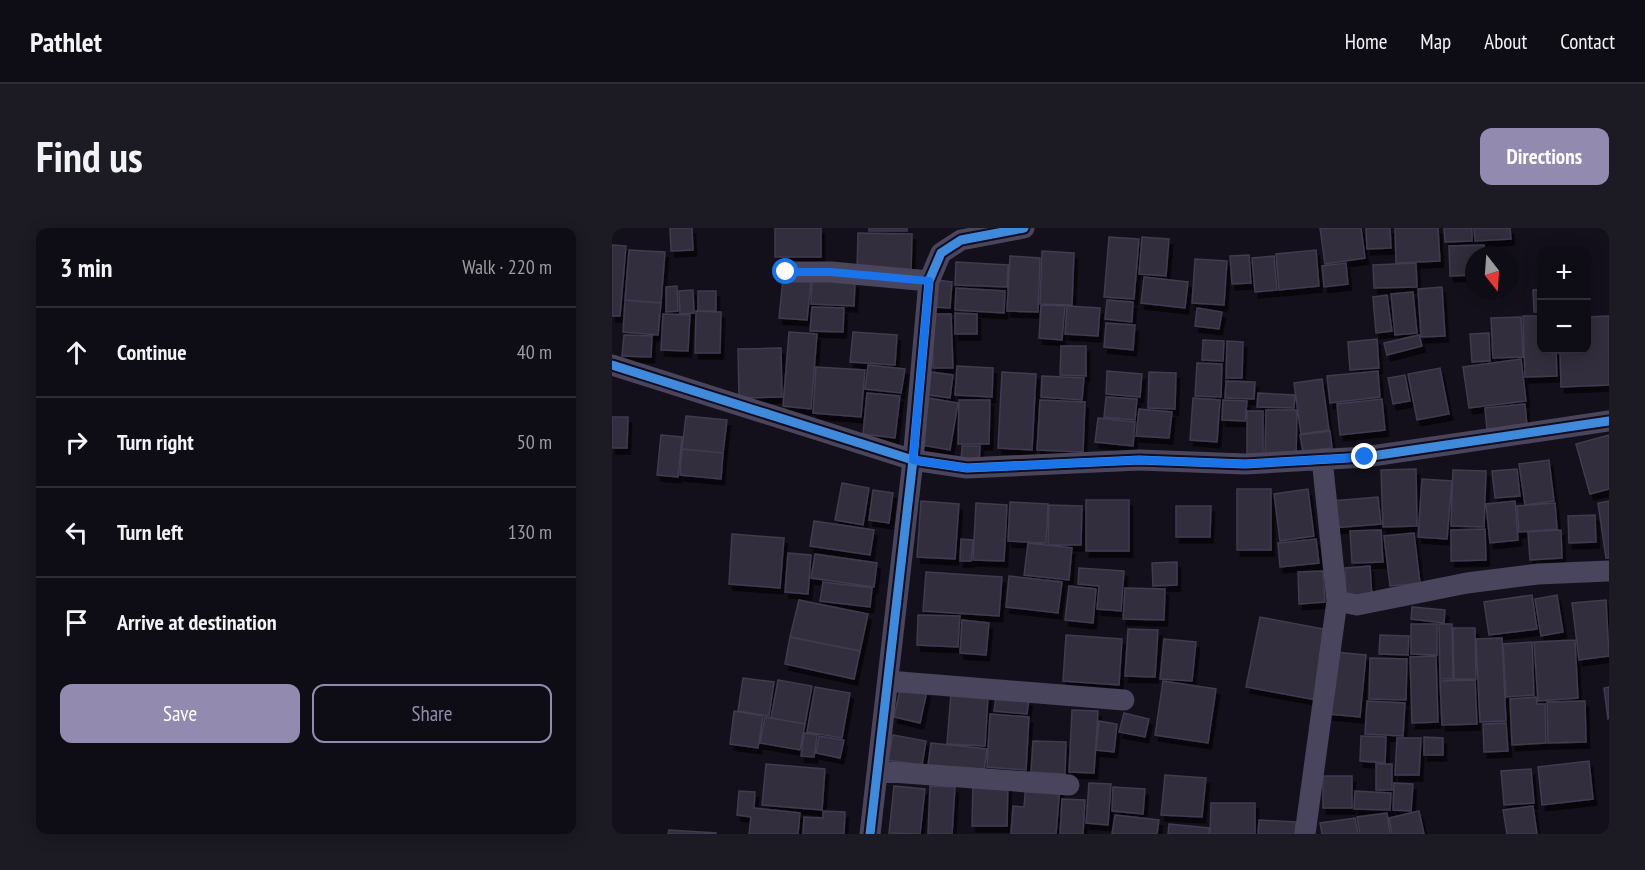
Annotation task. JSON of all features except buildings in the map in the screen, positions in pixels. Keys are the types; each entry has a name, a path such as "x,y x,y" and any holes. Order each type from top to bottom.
{"street":[{"path":"870,834 913,460 929,281 941,253 961,240 1024,228"},
{"path":"786,272 831,272 929,281"},
{"path":"612,366 913,460 967,468 1139,460 1245,464 1365,457 1609,421"},
{"path":"1305,834 1336,601 1322,459"},
{"path":"1336,601 1357,605 1456,584 1538,574 1609,572"},
{"path":"888,681 1124,700"},
{"path":"878,771 1069,785"}],"cycle path":[{"path":"870,834 913,460 929,281 941,253 961,240 1024,228"},
{"path":"612,365 913,460 967,468 1139,460 1245,464 1365,457 1609,421"}],"route":[{"path":"786,272 831,272 929,281 913,460 967,468 1139,460 1245,464 1365,457"}]}
